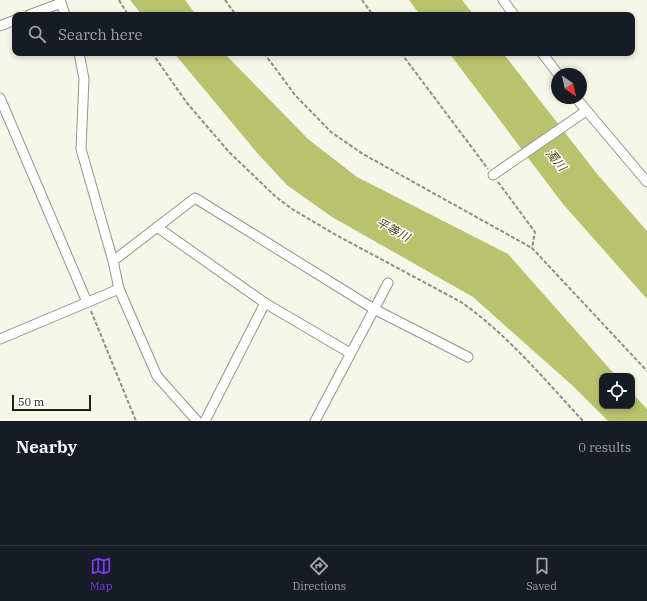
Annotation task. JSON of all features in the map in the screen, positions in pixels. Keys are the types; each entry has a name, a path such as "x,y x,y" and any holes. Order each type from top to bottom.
{"street":[{"path":"503,0 512,12"},
{"path":"36,12 60,2 64,12"},
{"path":"0,26 12,21"},
{"path":"80,56 84,79 81,149 113,261 119,289 157,376 197,421"},
{"path":"544,56 553,68"},
{"path":"0,98 87,302"},
{"path":"578,104 582,114 647,182"},
{"path":"493,175 582,114"},
{"path":"113,261 195,198 374,309 468,357"},
{"path":"156,227 266,303 350,353"},
{"path":"315,421 388,283"},
{"path":"0,339 119,289"},
{"path":"205,421 266,303"}],"path":[{"path":"119,0 126,12"},
{"path":"225,0 234,12"},
{"path":"362,0 371,12"},
{"path":"154,56 187,103 229,152 263,187 310,221 461,302 482,316 502,334 583,421"},
{"path":"266,56 295,95 331,132 363,154 532,248 647,371"},
{"path":"403,56 535,232 532,248"},
{"path":"87,302 136,421"}],"water":[{"path":"130,0 185,0 194,12 140,12"},
{"path":"409,0 462,0 472,12 418,12"},
{"name":"平等川","path":"176,56 227,56 308,139 357,177 508,254 613,373 599,373 599,409 635,409 635,396 647,409 647,421 608,421 573,386 473,297 332,217 287,185 258,154"},
{"name":"濁川","path":"451,56 505,56 598,175 647,231 647,299 563,204"}]}
